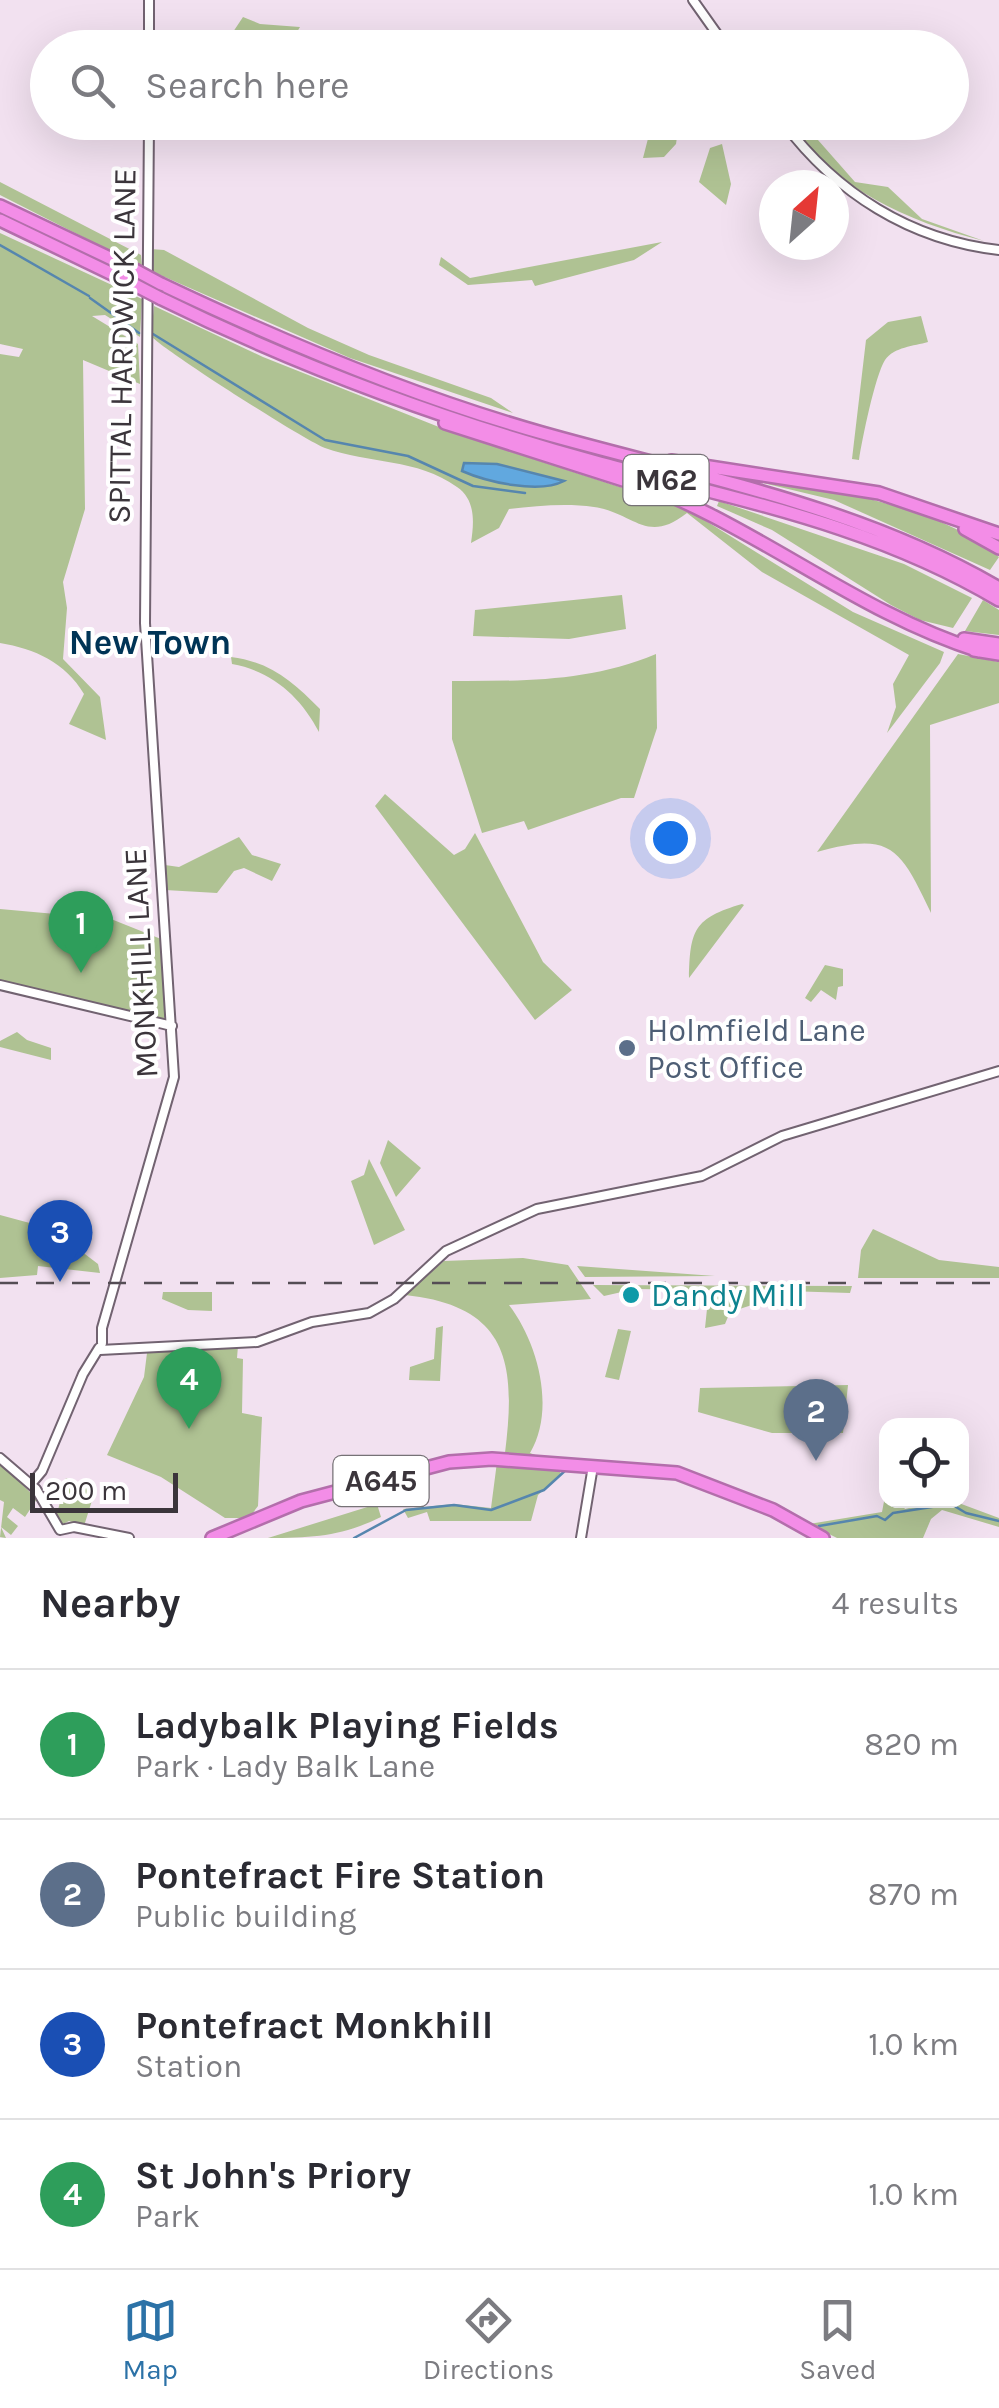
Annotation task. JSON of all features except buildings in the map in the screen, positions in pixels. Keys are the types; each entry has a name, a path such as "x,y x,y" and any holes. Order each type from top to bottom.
{"highway":[{"name":"M62","path":"0,206 133,277 160,298 327,373 598,463 839,525 921,558 999,600"},
{"name":"M62","path":"0,220 386,379 538,432 864,522 999,588"},
{"path":"327,373 460,428 639,483"},
{"path":"475,425 714,513 890,617 980,651"},
{"path":"617,453 832,483 926,508 999,534"},
{"path":"926,508 999,548"},
{"path":"756,537 876,616 932,639 999,654"},
{"path":"890,617 954,637 999,644"},
{"name":"A645","path":"212,1538 301,1501 449,1462 504,1460 592,1470 677,1472 773,1510 822,1538"}],"street":[{"path":"149,30 150,0"},
{"path":"693,0 715,30"},
{"name":"SPITTAL HARDWICK LANE","path":"145,570 149,140"},
{"path":"798,140 832,179 877,209 948,240 999,250"},
{"name":"MONKHILL LANE","path":"31,1484 42,1472 92,1356 103,1347 102,1328 173,1090 145,570"},
{"path":"0,984 172,1026"},
{"path":"103,1347 152,1350 257,1342 312,1322 369,1314 394,1300 446,1251 509,1220 576,1198 702,1176 771,1140 999,1071"},
{"path":"0,1458 31,1484 60,1530 74,1527 128,1538"},
{"path":"580,1538 592,1470"}],"green space":[{"path":"243,17 260,24 300,27 298,30 234,30"},
{"path":"648,140 677,140 664,157 643,158"},
{"path":"802,140 818,140 844,170 828,166"},
{"path":"722,144 731,184 726,205 699,182 710,148"},
{"path":"849,175 855,182 888,187 922,219 984,241 900,212 851,184"},
{"path":"0,182 141,255 142,267 0,195"},
{"path":"0,233 142,299 140,337 105,315 92,316 138,344 140,384 83,360 85,509 63,582 67,608 63,659 100,697 106,740 69,724 84,694 68,673 37,653 0,643 0,354 19,357 23,349 0,344"},
{"path":"662,242 634,260 535,286 532,280 468,285 439,265 441,257 470,278"},
{"path":"150,249 164,250 308,328 369,355 491,398 513,413 350,358 151,271"},
{"path":"154,306 263,357 459,435 685,508 853,612 944,652 940,663 887,733 896,707 893,684 909,655 762,572 687,513 673,522 650,527 594,507 509,509 499,528 471,543 471,505 457,487 426,471 325,448 291,429 151,336"},
{"path":"921,316 928,342 899,350 885,360 873,393 859,460 852,459 866,340 888,322"},
{"path":"717,472 827,490 903,508 971,537 999,557 990,570 834,500"},
{"path":"719,501 904,564 972,598 953,628 920,620 772,530 717,506"},
{"path":"622,595 626,629 569,639 473,636 475,610"},
{"path":"983,600 999,610 999,635 965,631"},
{"path":"656,654 657,728 634,798 621,798 528,830 524,821 482,833 452,739 452,681 581,675"},
{"path":"958,654 999,662 999,703 930,725 931,913 911,873 891,850 862,844 817,852"},
{"path":"231,657 258,663 300,690 320,709 319,732 284,688 260,673 232,664"},
{"path":"385,794 454,855 465,849 475,833 543,962 572,990 535,1020 375,806"},
{"path":"239,837 252,855 281,864 272,881 244,868 234,871 217,893 165,890 165,865 179,867"},
{"path":"742,904 689,978 691,948 698,928 714,915"},
{"path":"0,909 111,919 161,939 166,1015 161,1022 0,980"},
{"path":"825,965 843,969 843,986 838,987 836,1000 821,990 811,1002 805,998"},
{"path":"17,1032 51,1048 51,1060 0,1047 0,1041"},
{"path":"388,1140 421,1168 396,1197 380,1163"},
{"path":"369,1159 405,1230 374,1245 351,1181 364,1175"},
{"path":"0,1215 52,1229 98,1264 100,1273 38,1266 37,1275 0,1278"},
{"path":"873,1229 939,1260 999,1267 999,1278 858,1278 861,1250"},
{"path":"523,1258 568,1265 591,1299 509,1305 528,1338 540,1377 542,1417 530,1453 541,1457 505,1453 509,1393 506,1367 486,1327 466,1312 440,1301 405,1295 444,1261"},
{"path":"577,1266 715,1276 585,1277"},
{"path":"593,1285 852,1286 850,1293 757,1290 752,1305 730,1312 725,1324 705,1328 709,1290 635,1289 604,1296"},
{"path":"163,1292 212,1292 212,1311 188,1310 162,1299"},
{"path":"443,1326 440,1381 409,1380 410,1367 434,1359 436,1328"},
{"path":"618,1329 631,1331 619,1380 605,1377"},
{"path":"238,1346 237,1358 243,1359 242,1413 262,1417 258,1506 249,1518 225,1518 161,1477 107,1455 144,1377 147,1353"},
{"path":"848,1385 843,1433 772,1433 698,1412 700,1388"},
{"path":"497,1462 559,1470 561,1474 538,1495 531,1521 430,1521 427,1512 408,1518 403,1509 454,1504 491,1508"},
{"path":"0,1463 37,1499 25,1517 13,1508 7,1517 18,1526 11,1535 1,1527 4,1502 0,1500"},
{"path":"66,1478 95,1491 84,1526 69,1521 61,1525 53,1512 58,1510"},
{"path":"377,1504 381,1517 353,1528 314,1536 268,1538"},
{"path":"969,1507 999,1518 999,1527 942,1510 931,1519 923,1538 837,1538 809,1524 882,1512 883,1508"}],"water":[{"path":"464,463 497,464 564,481 541,486 499,482 462,471"}],"waterway":[{"path":"0,245 89,296"},
{"path":"90,298 139,333"},
{"path":"153,334 325,440 408,456 473,486 525,493"},
{"path":"354,1538 406,1510 454,1505 491,1510 544,1490 567,1469"},
{"path":"819,1526 877,1516 885,1520 893,1513 951,1504 966,1513 999,1521"}],"railway":[{"path":"0,1283 999,1283"}],"place":[{"name":"Ladybalk Playing Fields","path":"81,973"},
{"name":"Holmfield Lane Post Office","path":"627,1048"},
{"name":"Pontefract Monkhill","path":"60,1282"},
{"name":"Dandy Mill","path":"631,1295"},
{"name":"St John's Priory","path":"189,1429"},
{"name":"Pontefract Fire Station","path":"816,1461"}],"district":[{"name":"New Town","path":"150,642"}]}
